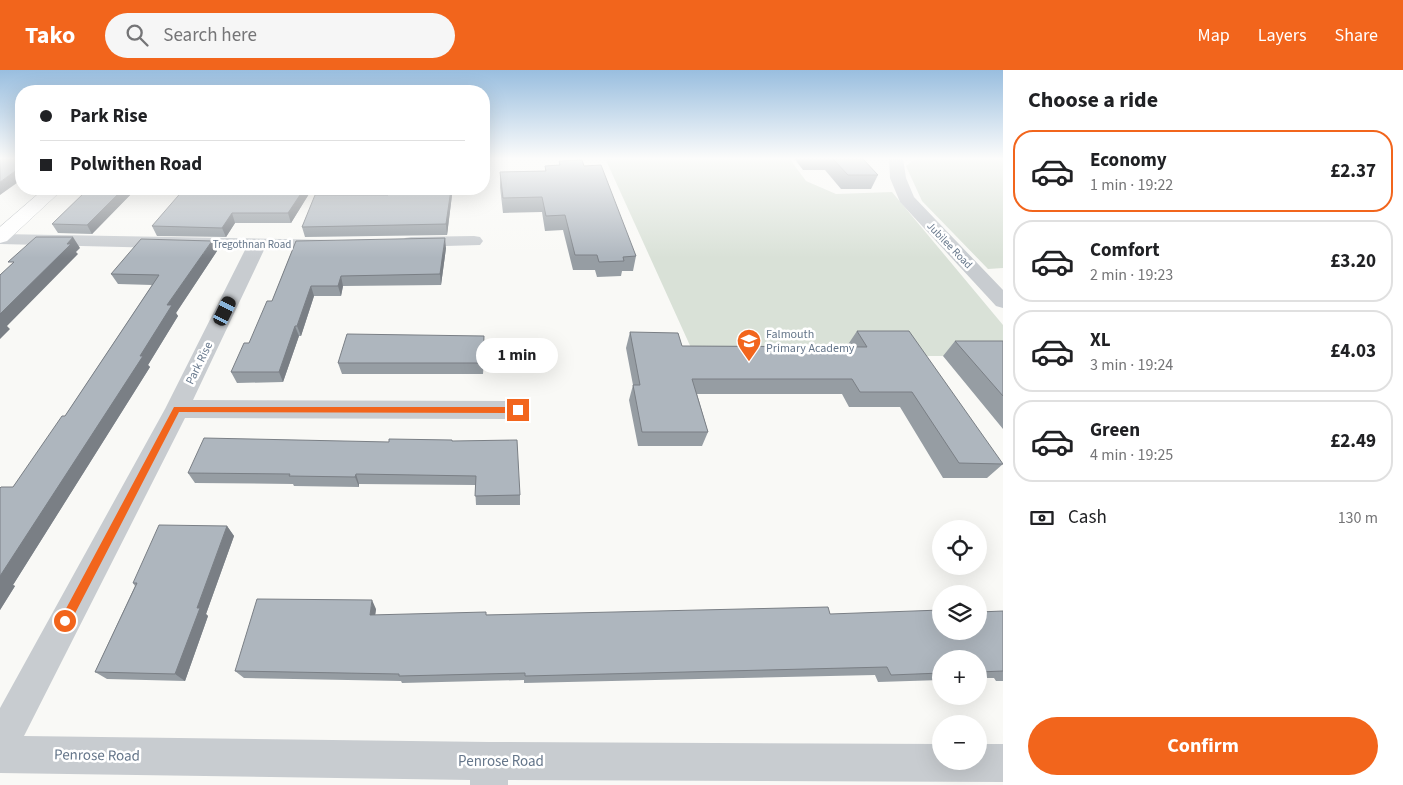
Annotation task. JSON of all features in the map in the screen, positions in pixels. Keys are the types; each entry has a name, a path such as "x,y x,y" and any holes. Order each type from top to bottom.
{"main road":[{"path":"0,238 7,225 46,195"}],"street":[{"name":"Jubilee Road","path":"903,191 906,199 1003,302"},
{"name":"Tregothnan Road","path":"0,238 257,245 345,244"},
{"path":"394,243 474,241"},
{"name":"Park Rise","path":"0,745 177,410 257,245"},
{"path":"980,276 1003,276"},
{"path":"177,410 518,410"},
{"name":"Penrose Road","path":"0,754 489,773 1003,762"}],"shaded area":[{"path":"620,191 830,191 836,194 892,192 1003,325 1003,371 990,356 922,356 847,347 697,361"},
{"path":"918,191 1003,191 1003,268 988,269 922,201"}],"building":[{"path":"502,191 611,191 636,256 623,257 624,261 599,262 597,255 575,255 565,215 546,216 542,197 503,198"},
{"path":"82,195 117,195 87,225 52,224"},
{"path":"179,195 300,195 288,213 232,213 222,228 152,226"},
{"path":"315,195 450,195 446,224 302,227"},
{"path":"36,237 73,237 67,244 71,244 0,314 0,275 14,262 8,262"},
{"path":"445,238 440,274 341,276 338,286 311,286 279,372 231,372 244,343 249,343 267,301 272,301 296,241"},
{"path":"141,239 212,241 167,305 172,305 140,356 143,356 0,576 0,488 13,487 62,416 65,416 159,275 111,274"},
{"path":"857,331 909,331 1003,464 959,463 912,392 860,392 852,379 692,379 708,432 642,432 633,385 640,385 630,332 678,333 682,346 867,347"},
{"path":"347,334 484,336 483,363 338,363"},
{"path":"955,341 1003,341 1003,396"},
{"path":"204,438 389,442 389,439 452,441 517,440 520,495 475,496 476,476 356,474 355,477 188,473"},
{"path":"159,525 227,526 197,608 200,608 175,674 95,672 137,583 133,583"},
{"path":"257,599 372,600 370,615 486,612 486,615 828,607 830,614 932,610 932,640 987,640 987,612 1003,611 1003,671 987,672 987,650 932,650 932,673 891,675 887,667 525,676 525,673 399,676 399,674 235,671"}],"place":[{"name":"Falmouth Primary Academy","path":"749,362"}],"route":[{"path":"65,621 177,410 518,410"}]}
